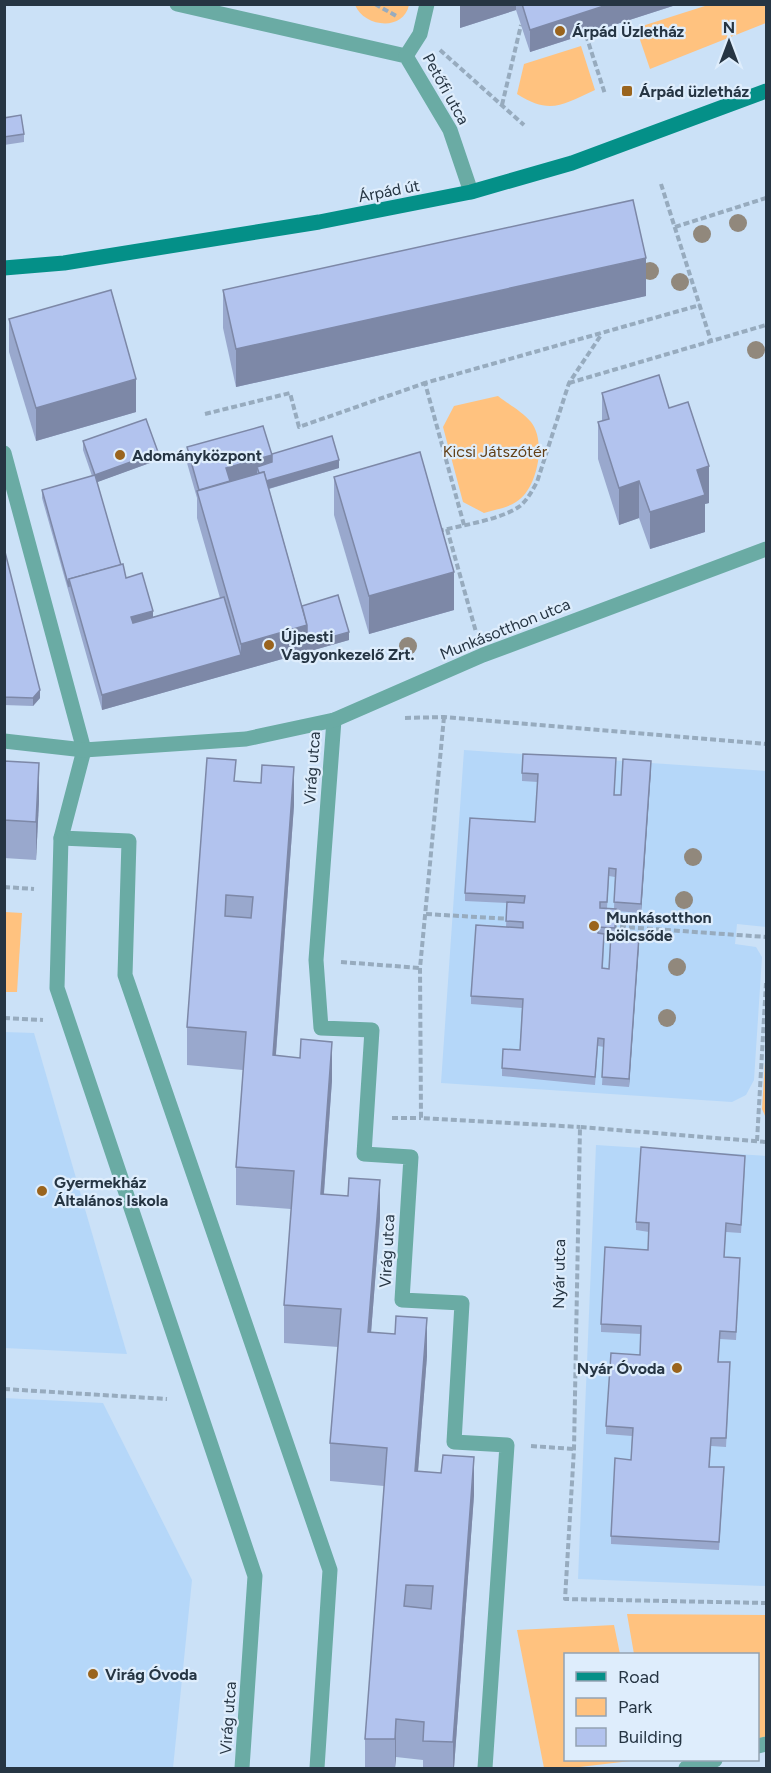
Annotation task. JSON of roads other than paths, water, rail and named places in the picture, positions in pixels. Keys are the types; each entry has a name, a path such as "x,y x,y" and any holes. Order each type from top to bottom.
{"main road":[{"name":"Árpád út","path":"4,268 64,263 319,222 471,192 583,159 766,91"}],"street":[{"name":"Petőfi utca","path":"177,4 406,56 450,130 471,192"},
{"path":"406,56 420,34 427,4"},
{"name":"Virág utca","path":"4,453 84,750 62,838 57,988 255,1576 242,1768"},
{"name":"Munkásotthon utca","path":"4,741 84,750 246,739 334,720 483,655 766,549"},
{"name":"Virág utca","path":"334,720 316,960 321,1028 372,1030 364,1154 411,1156 402,1300 462,1303 454,1442 507,1445 485,1768"},
{"path":"62,838 129,841 125,975 330,1570 317,1768"},
{"path":"686,1768 711,1761"}],"place":[{"name":"Árpád Üzletház","path":"560,31"},
{"name":"Árpád üzletház","path":"627,91"},
{"name":"Adományközpont","path":"120,455"},
{"name":"Újpesti Vagyonkezelő Zrt.","path":"269,645"},
{"name":"Munkásotthon bölcsőde","path":"594,926"},
{"name":"Gyermekház Általános Iskola","path":"42,1191"},
{"name":"Nyár Óvoda","path":"677,1368"},
{"name":"Virág Óvoda","path":"93,1674"}],"park label":[{"name":"Kicsi Játszótér","path":"495,451"}]}
